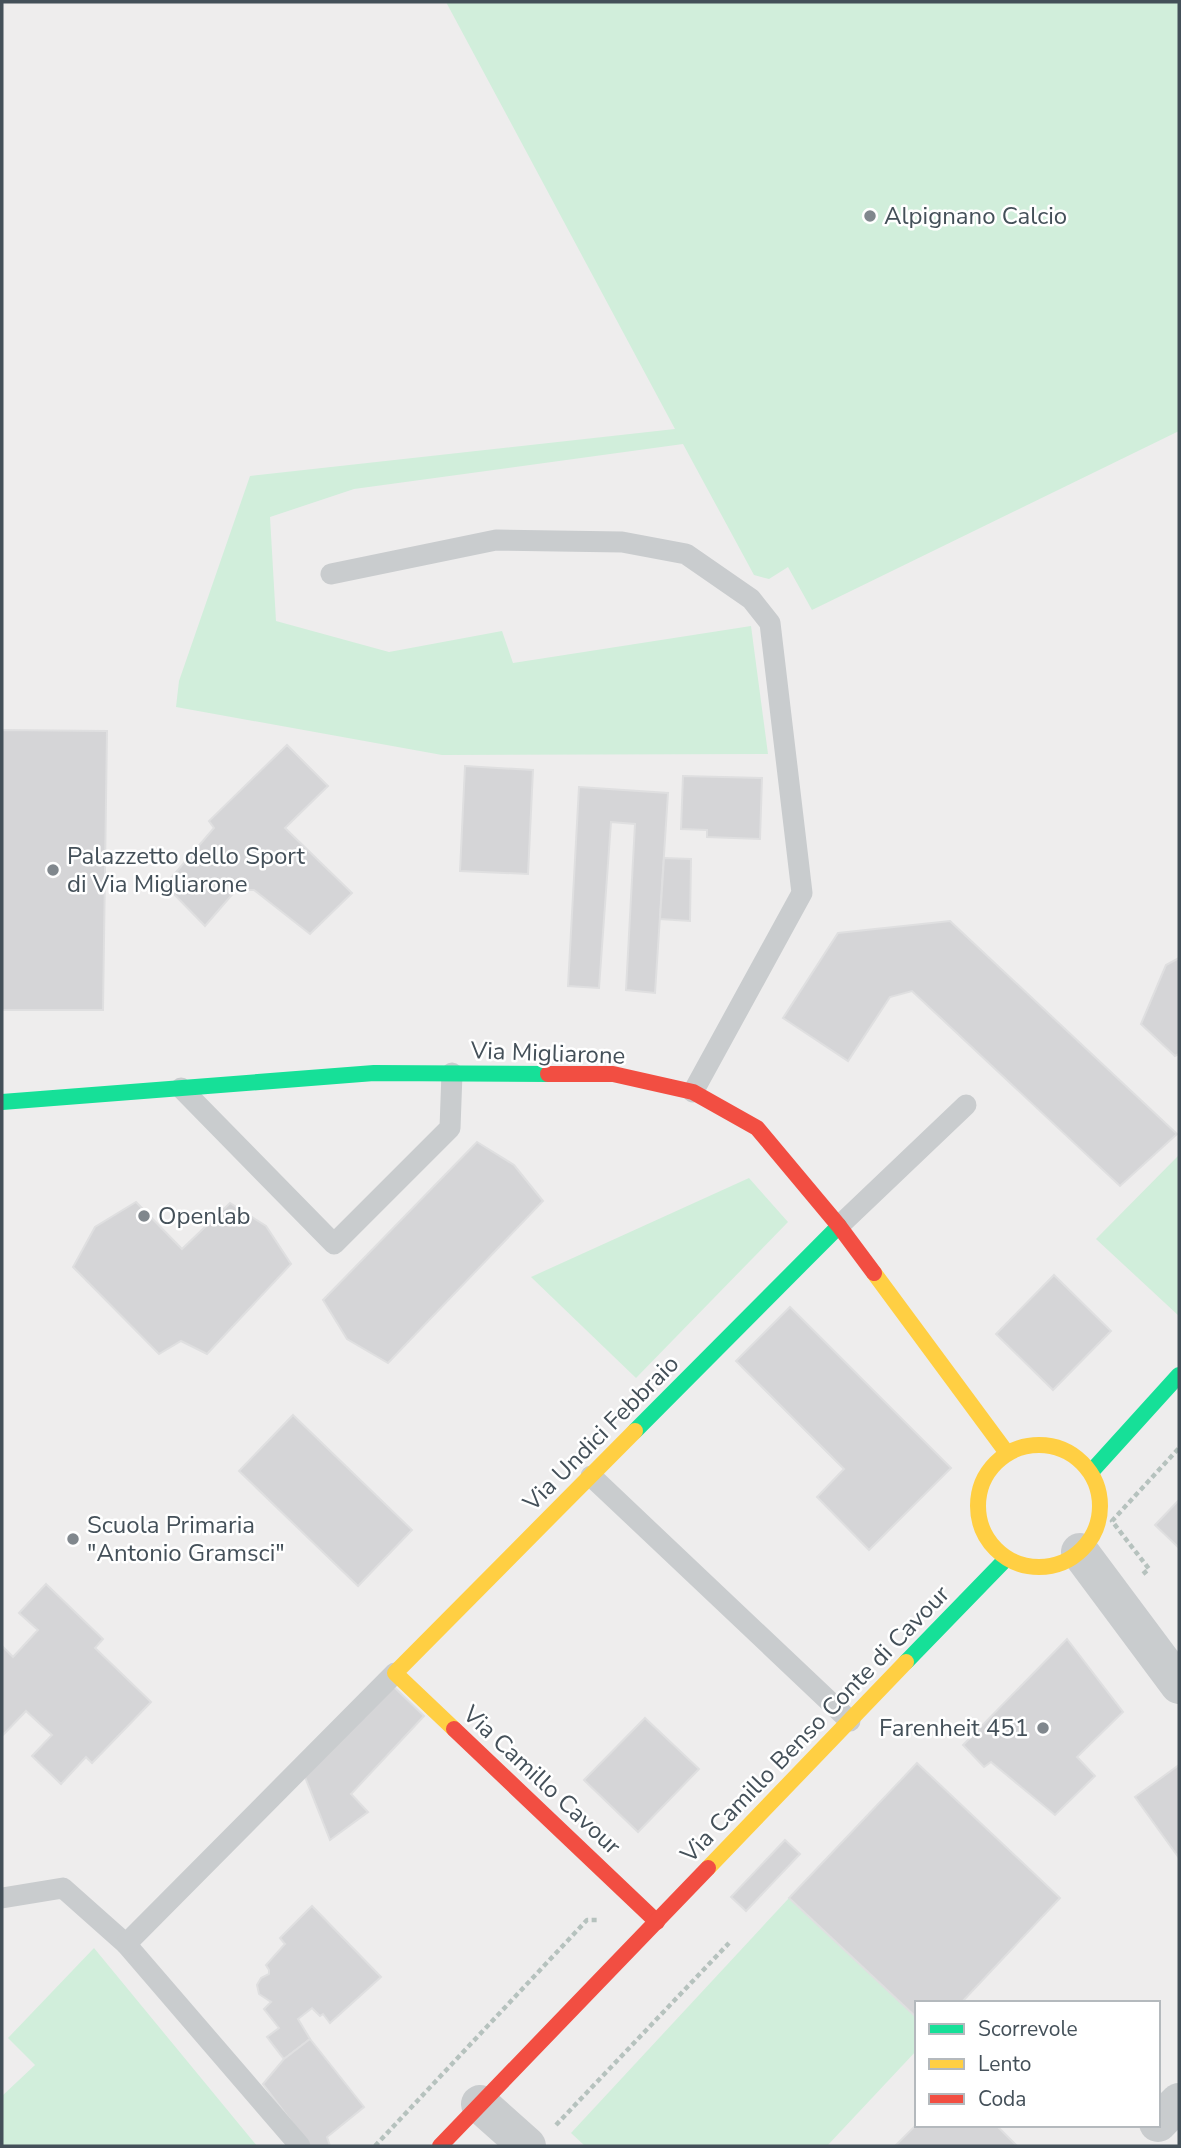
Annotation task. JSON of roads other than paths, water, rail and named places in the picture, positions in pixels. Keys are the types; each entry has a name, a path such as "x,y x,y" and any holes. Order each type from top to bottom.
{"street":[{"name":"Via Migliarone","path":"2,1102 374,1073 613,1074 693,1092 757,1128 839,1226 1007,1453"},
{"name":"Via Undici Febbraio","path":"396,1672 839,1226"},
{"path":"1091,1472 1179,1376"},
{"path":"1043,1444 1062,1449 1078,1458 1091,1472 1098,1488 1101,1506 1099,1523 1080,1552 1063,1563 1044,1568 1024,1566 1006,1559 990,1545 981,1527 977,1506 981,1485 991,1467 1007,1453 1024,1446 1043,1444"},
{"path":"1080,1552 1179,1685"},
{"name":"Via Camillo Benso Conte di Cavour","path":"440,2146 1006,1559"},
{"name":"Via Camillo Cavour","path":"396,1672 657,1922"},
{"path":"1160,2121 1179,2102"},
{"path":"480,2104 540,2137"},
{"path":"1136,2146 1154,2127"}],"lane":[{"path":"331,574 496,540 622,542 686,554 751,599 770,622 802,893 693,1092"},
{"path":"181,1088 334,1244 450,1128 452,1073"},
{"path":"839,1226 966,1105"},
{"path":"591,1476 850,1721"},
{"path":"126,1944 396,1672"},
{"path":"2,1898 62,1888 126,1944 300,2146"}],"place":[{"name":"Alpignano Calcio","path":"870,216"},
{"name":"Palazzetto dello Sport di Via Migliarone","path":"53,870"},
{"name":"Openlab","path":"144,1216"},
{"name":"Scuola Primaria \"Antonio Gramsci\"","path":"73,1539"},
{"name":"Farenheit 451","path":"1043,1728"}]}
